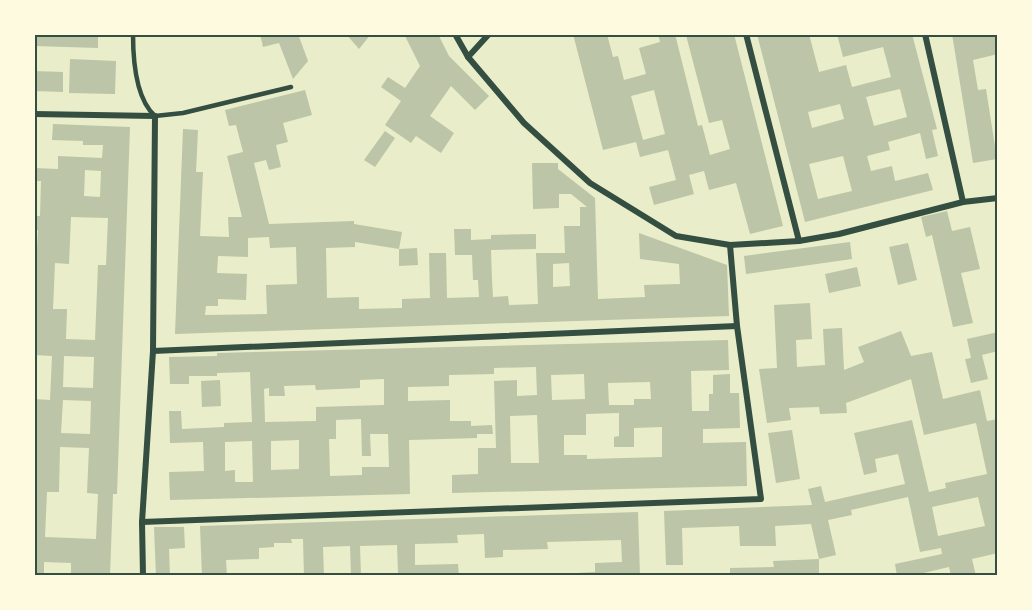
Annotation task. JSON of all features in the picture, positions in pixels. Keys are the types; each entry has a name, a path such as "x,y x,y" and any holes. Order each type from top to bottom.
{"street":[{"path":"455,34 468,57 524,123 590,183 676,236 730,245 799,241 839,234 963,202 998,198"},
{"path":"468,57 489,34"},
{"path":"746,34 799,241"},
{"path":"925,34 963,202"},
{"path":"34,114 155,116 153,351 142,522 143,576"},
{"path":"142,522 761,499 737,326 730,245"},
{"path":"153,351 737,326"}],"lane":[{"path":"133,34 133,64 147,109 155,116 183,112 291,87"}],"building":[{"path":"34,34 98,34 98,48 34,46"},
{"path":"260,34 298,34 308,61 293,79 279,43 263,47"},
{"path":"346,34 371,34 359,49"},
{"path":"404,34 438,34 449,56 489,96 475,110 451,86 430,116 454,133 441,153 416,136 411,143 385,125 401,101 381,87 388,77 405,88 420,66"},
{"path":"573,34 607,34 613,57 618,56 624,80 646,74 639,48 660,42 658,34 675,34 698,126 702,125 710,155 730,149 722,120 709,123 686,35 734,34 783,226 750,234 736,183 709,190 704,171 689,175 694,194 654,205 649,187 676,180 668,150 640,157 636,142 603,150","holes":["654,90 665,134 643,140 631,96"]},
{"path":"757,34 809,34 819,72 846,65 852,87 891,77 883,47 843,57 837,34 912,34 937,129 932,130 938,156 926,159 920,133 888,142 890,150 867,156 871,171 892,166 895,181 928,173 933,190 805,222","holes":["900,89 907,117 874,126 866,97","840,104 844,119 812,128 808,112","843,156 852,191 818,199 809,164"]},
{"path":"952,34 998,34 998,54 973,60 978,90 986,89 997,159 973,163"},
{"path":"70,59 116,61 115,94 69,93"},
{"path":"34,71 63,72 63,92 34,91"},
{"path":"305,90 312,115 283,123 288,142 276,145 281,167 269,170 266,160 254,163 269,224 354,221 354,224 402,232 399,249 355,242 355,247 326,248 327,298 359,297 359,309 402,308 402,299 430,298 429,253 446,253 447,298 479,297 478,280 473,280 472,255 455,255 454,229 471,229 471,240 491,239 491,235 536,234 536,249 491,250 493,297 508,296 509,305 538,304 536,253 565,253 564,226 580,226 580,207 587,207 571,194 559,194 559,208 533,209 532,163 558,163 558,169 595,198 598,299 645,297 644,285 680,284 679,264 640,259 639,233 727,265 729,316 175,334 183,129 198,130 196,172 203,172 200,236 229,237 228,217 242,217 227,156 243,152 236,125 229,126 225,110","holes":["269,237 270,248 296,247 297,284 266,285 267,314 205,315 206,306 218,306 218,299 246,300 247,274 217,273 218,256 248,257 248,238","569,263 570,286 553,287 553,264"]},
{"path":"53,124 130,127 117,494 113,494 110,576 71,576 71,563 44,562 44,576 34,576 34,399 50,400 52,356 34,355 37,262 34,262 34,248 37,249 38,230 34,230 34,216 40,216 41,181 34,181 34,168 58,169 58,156 102,158 103,145 83,145 83,141 52,140","holes":["85,170 101,171 100,197 84,196","71,217 108,218 106,265 98,265 95,340 66,339 67,309 53,309 55,263 69,264","64,356 94,357 93,388 63,387","63,400 91,401 90,434 61,433","60,447 89,448 87,493 98,494 96,539 45,537 47,492 59,492"]},
{"path":"385,131 395,138 375,167 364,160"},
{"path":"947,211 952,231 970,227 980,269 961,273 973,323 953,327 932,235 926,237 921,217"},
{"path":"850,242 852,259 746,274 744,256"},
{"path":"908,243 917,280 898,285 889,247"},
{"path":"417,248 418,265 399,266 399,249"},
{"path":"857,267 861,286 829,293 825,274"},
{"path":"810,303 812,339 796,340 797,367 825,365 823,329 842,328 844,370 864,362 858,347 901,331 911,356 932,352 943,399 980,390 987,421 998,419 998,533 995,534 998,553 972,559 976,576 951,576 949,567 911,576 897,576 895,564 942,554 941,548 920,552 908,497 851,510 852,515 828,520 836,555 819,559 811,524 775,526 776,546 740,546 739,526 682,528 683,565 666,565 664,511 812,505 808,489 821,486 825,502 905,484 898,454 875,459 877,472 864,475 854,433 912,420 929,492 946,488 945,483 987,474 976,423 924,435 911,379 846,403 847,413 820,414 819,407 789,408 791,420 767,423 759,369 777,368 774,305","holes":["978,497 985,526 938,536 932,507"]},
{"path":"998,332 998,351 982,355 988,379 971,383 965,359 971,358 967,339"},
{"path":"728,340 729,370 691,371 692,411 709,411 709,394 713,394 713,375 730,374 730,393 739,393 740,428 703,429 703,443 746,442 747,486 452,493 452,475 478,474 478,448 496,448 494,381 517,380 517,396 537,395 536,367 494,368 494,374 449,375 449,386 408,387 408,401 450,400 450,421 471,421 471,426 492,425 493,434 477,434 477,438 409,440 410,494 170,500 169,472 204,471 203,442 170,443 169,411 181,411 182,429 224,427 224,423 252,422 250,372 217,373 217,376 189,376 189,384 170,384 169,357 217,356 217,353","holes":["584,374 585,399 552,400 551,375","384,379 384,405 316,407 316,421 265,422 264,389 269,388 269,396 285,396 284,386 315,385 316,390 360,388 360,380","650,382 651,399 634,399 634,405 609,405 608,383","619,413 619,436 614,437 614,447 634,447 634,428 662,427 662,457 587,459 587,455 564,455 564,435 586,435 586,414","537,415 539,463 511,463 510,416","361,419 362,456 371,456 370,434 388,434 389,467 362,467 362,475 330,476 329,439 336,439 336,420","299,440 299,469 271,470 271,441","252,441 253,482 235,482 235,470 225,471 225,442"]},
{"path":"220,380 221,406 202,407 201,381"},
{"path":"792,430 800,479 776,483 768,433"},
{"path":"638,512 640,576 559,576 559,574 595,572 595,563 622,562 621,540 547,542 548,549 503,550 503,557 485,558 484,534 457,535 458,543 415,544 415,565 458,564 459,576 379,576 379,574 398,573 397,545 360,546 361,576 351,576 350,546 323,547 324,576 304,576 303,539 291,539 292,543 274,543 274,547 259,548 259,559 226,560 227,576 202,576 200,526"},
{"path":"154,527 184,527 185,548 169,549 170,576 156,576"},
{"path":"819,559 819,576 730,576 730,568 774,567 773,561"}]}
